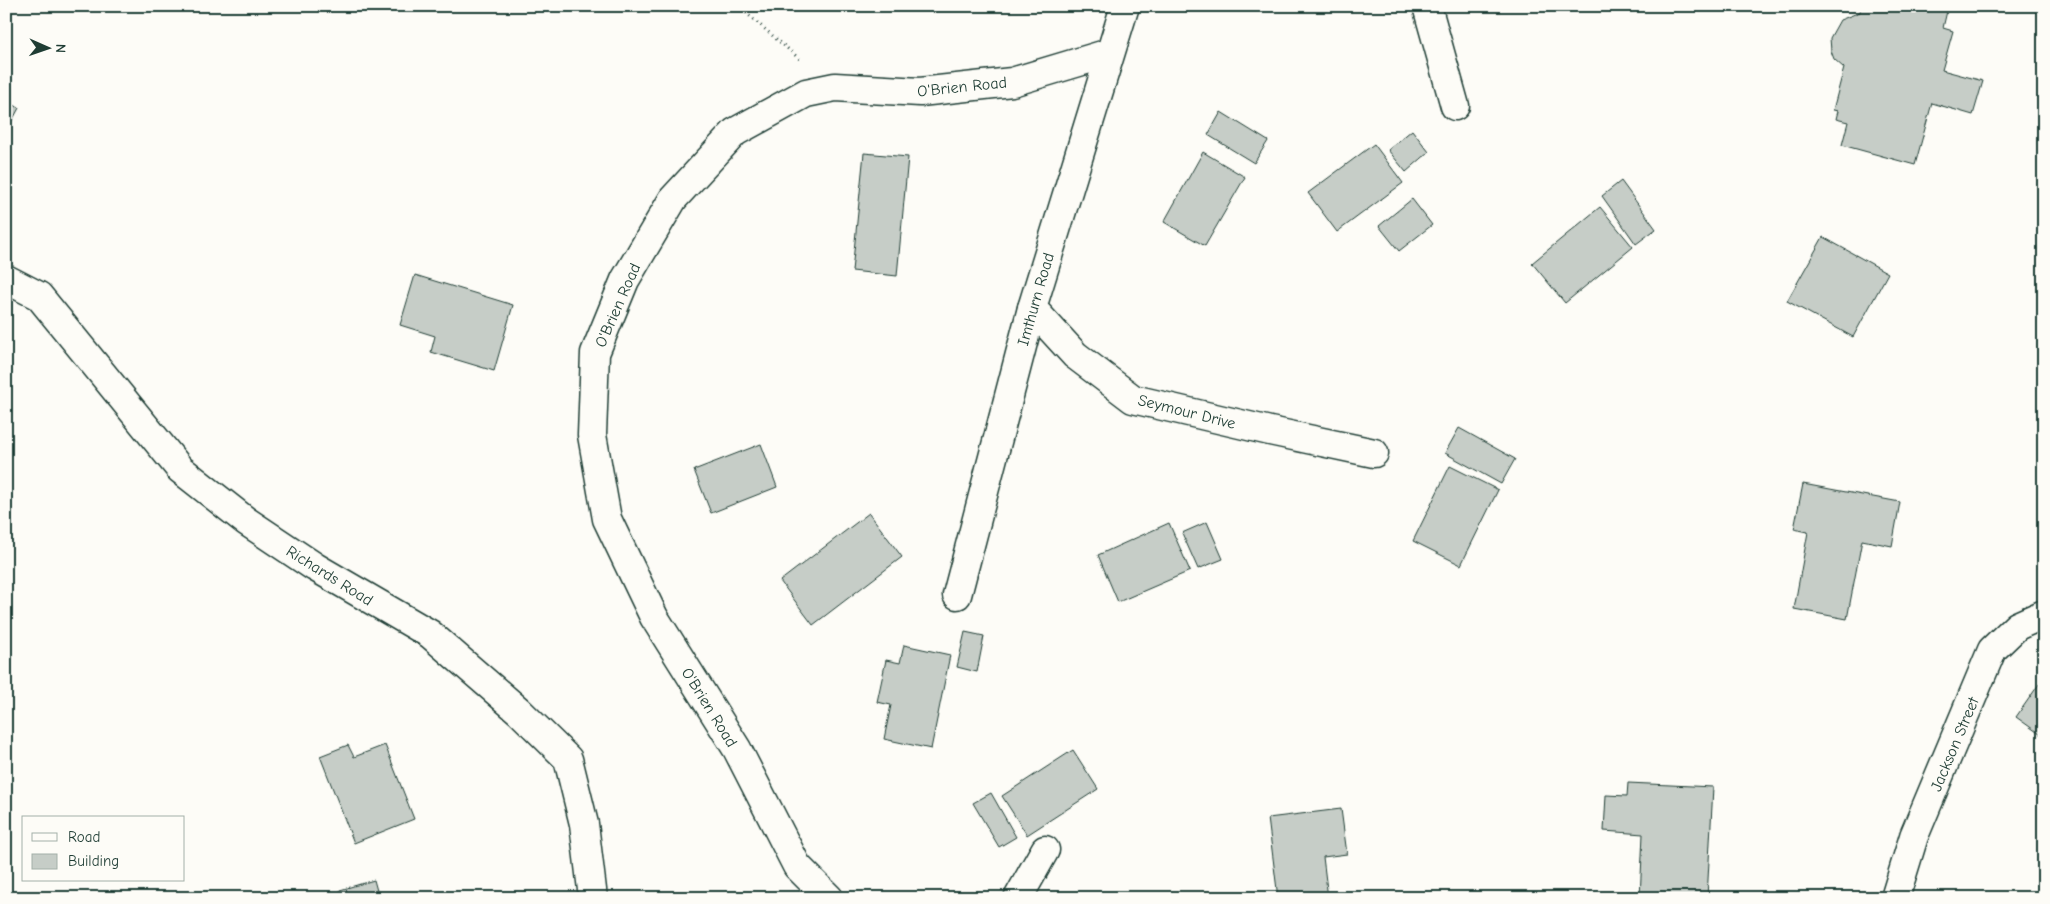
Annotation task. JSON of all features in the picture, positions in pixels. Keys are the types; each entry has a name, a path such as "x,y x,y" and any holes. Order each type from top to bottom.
{"street":[{"name":"Imthurn Road","path":"957,596 1032,308 1124,6"},
{"path":"1427,6 1455,106"},
{"name":"O'Brien Road","path":"829,898 796,866 737,749 654,617 607,519 592,435 595,353 625,280 673,199 735,132 806,93 835,87 920,92 1012,82 1109,53"},
{"name":"Richards Road","path":"6,279 38,296 180,469 246,521 307,562 430,634 519,711 568,759 584,824 593,898"},
{"name":"Seymour Drive","path":"1032,308 1075,356 1133,399 1270,432 1374,453"},
{"name":"Jackson Street","path":"1896,898 1914,836 1992,650 2017,626 2044,614"},
{"path":"1018,898 1045,850"}],"path":[{"path":"738,6 764,31 835,87"}],"building":[{"path":"1861,6 1931,6 1947,11 1943,28 1953,31 1942,70 1983,81 1973,115 1932,103 1915,165 1842,145 1848,122 1836,119 1838,111 1833,110 1844,68 1834,59 1830,38 1840,20 1860,12"},
{"path":"6,101 19,108 6,132"},
{"path":"1221,112 1268,141 1254,163 1208,135"},
{"path":"1412,130 1429,152 1406,172 1388,150"},
{"path":"1374,144 1403,183 1337,232 1308,193"},
{"path":"1203,152 1245,177 1205,246 1164,222"},
{"path":"864,153 908,157 897,276 852,271"},
{"path":"1621,181 1656,229 1636,244 1602,196"},
{"path":"1412,199 1432,225 1399,251 1379,226"},
{"path":"1600,207 1633,247 1565,303 1532,263"},
{"path":"1823,237 1888,273 1853,337 1787,301"},
{"path":"415,275 513,305 494,371 431,352 435,336 400,325"},
{"path":"1459,428 1515,459 1501,484 1445,453"},
{"path":"761,444 777,487 711,513 694,470"},
{"path":"1450,466 1498,490 1461,565 1413,541"},
{"path":"1803,484 1900,502 1892,546 1862,540 1847,619 1794,609 1808,532 1794,529"},
{"path":"869,513 902,557 813,625 780,581"},
{"path":"1207,522 1223,559 1198,569 1182,533"},
{"path":"1169,523 1190,571 1118,602 1098,555"},
{"path":"965,632 984,636 977,672 957,667"},
{"path":"904,645 950,655 931,749 884,739 891,705 877,702 886,660 900,663"},
{"path":"2044,677 2044,737 2016,717"},
{"path":"348,745 354,757 385,745 414,819 354,843 320,756"},
{"path":"1073,750 1098,789 1027,835 1002,796"},
{"path":"1628,783 1713,787 1707,898 1640,898 1643,834 1604,831 1606,795 1627,796"},
{"path":"991,793 1016,837 999,847 973,803"},
{"path":"1341,809 1347,854 1323,857 1328,898 1278,898 1268,818"},
{"path":"374,880 379,898 342,898 340,890"}]}
